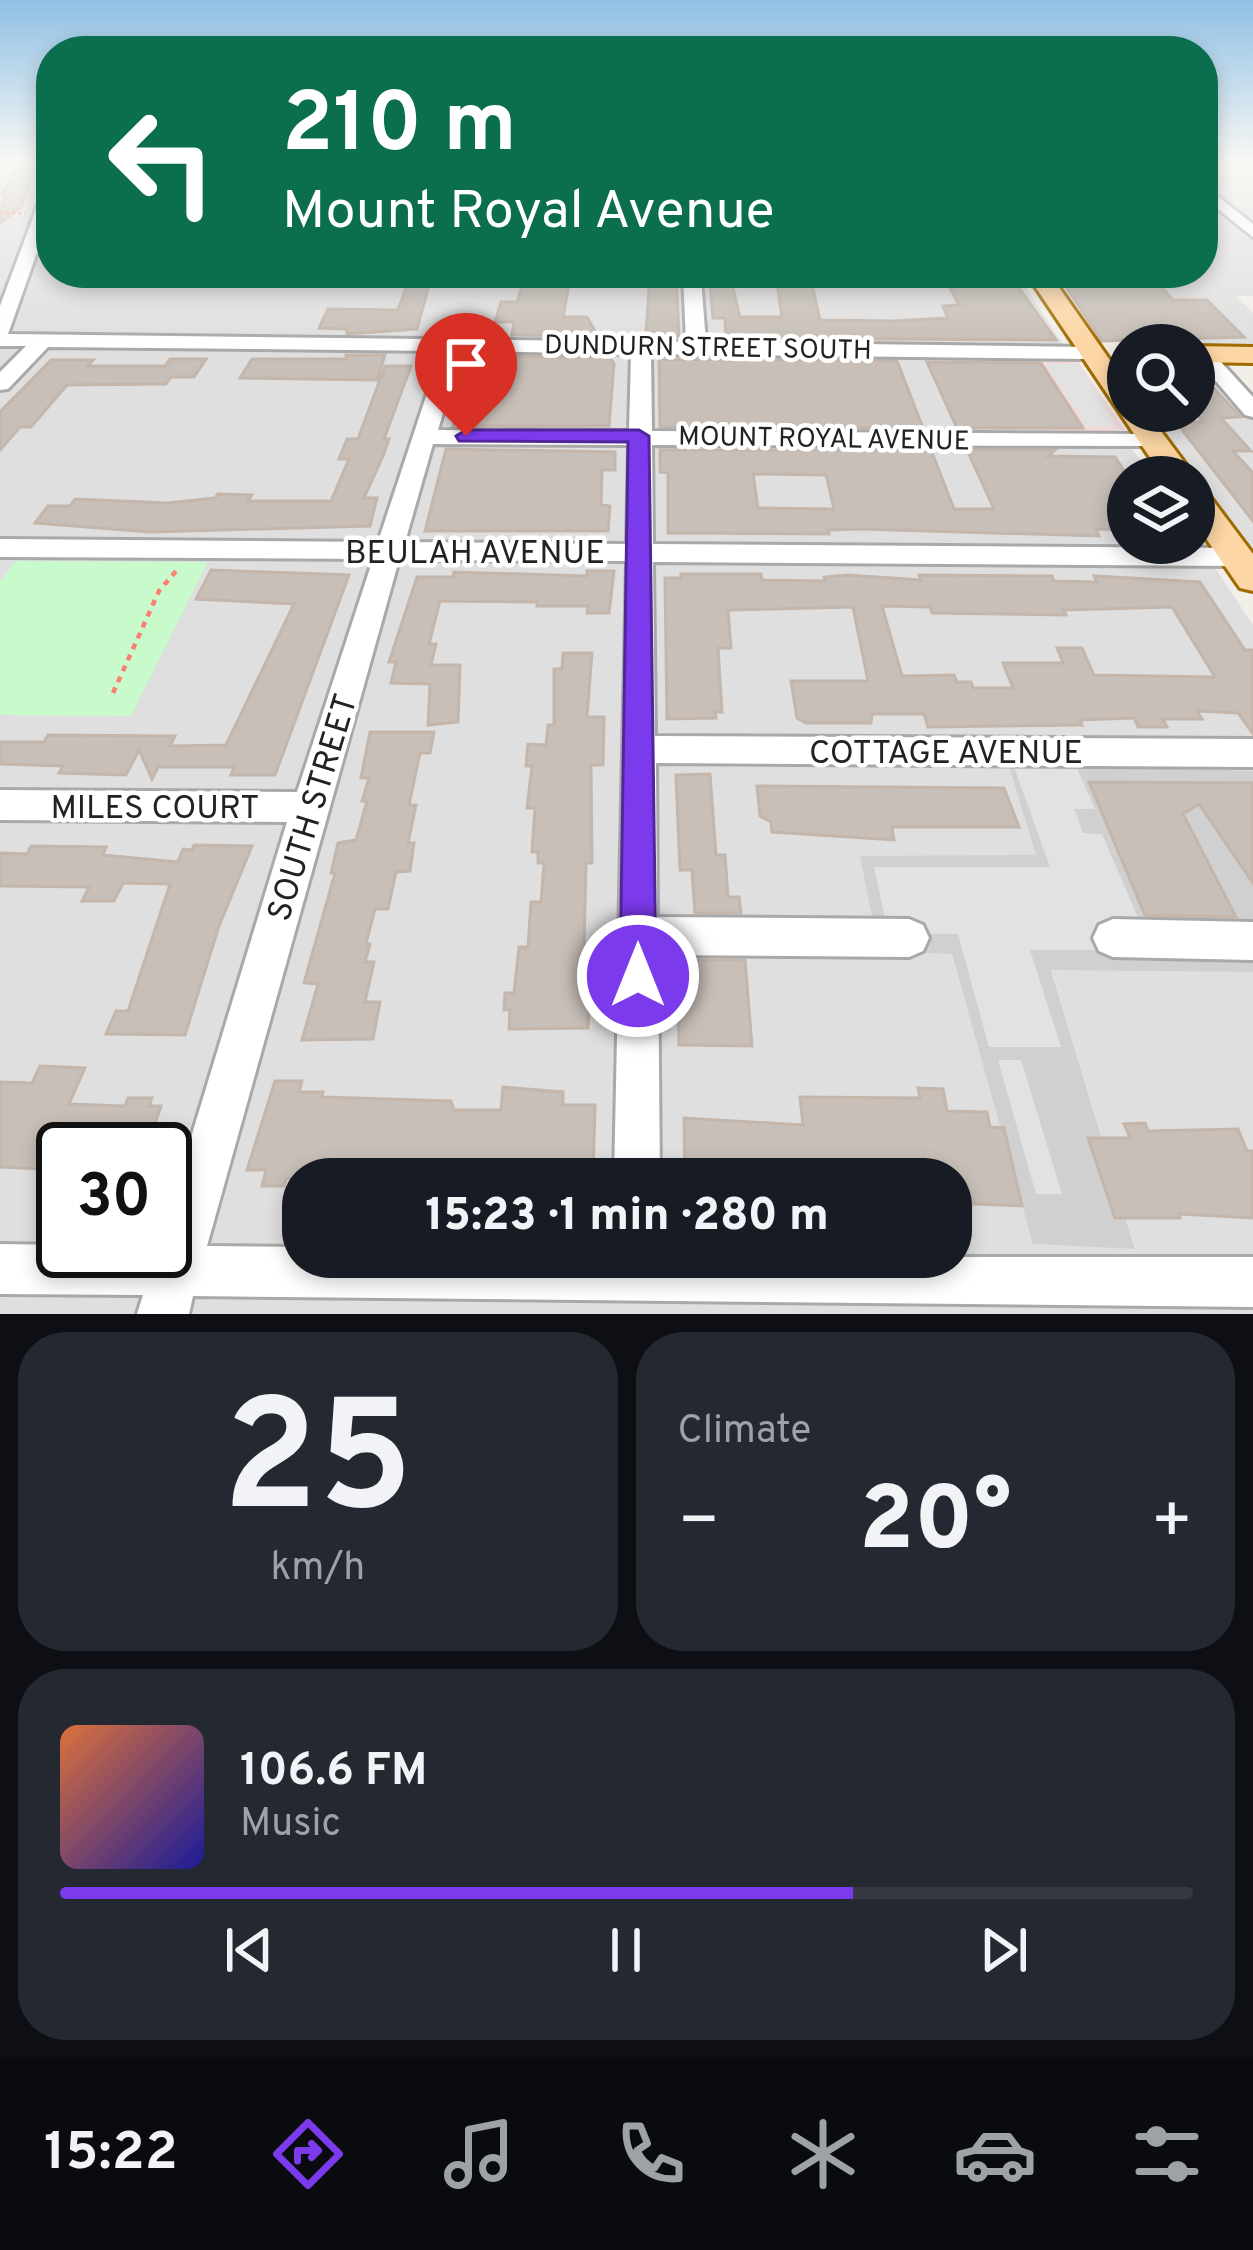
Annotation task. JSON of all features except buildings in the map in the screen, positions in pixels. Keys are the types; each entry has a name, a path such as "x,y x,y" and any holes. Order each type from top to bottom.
{"main road":[{"path":"1047,288 1107,377"},
{"name":"DUNDURN STREET SOUTH","path":"1090,353 1107,353"},
{"path":"1215,354 1253,355"},
{"path":"1147,432 1164,456"},
{"path":"1215,526 1245,568"}],"street":[{"path":"0,336 36,241"},
{"path":"693,288 696,346"},
{"name":"DUNDURN STREET SOUTH","path":"0,336 1090,353"},
{"path":"0,384 43,340"},
{"name":"SOUTH STREET","path":"169,1292 309,808 453,344"},
{"path":"637,1158 641,346"},
{"path":"1215,371 1253,410"},
{"name":"MOUNT ROYAL AVENUE","path":"423,437 1153,441"},
{"name":"BEULAH AVENUE","path":"0,548 638,552 1245,568"},
{"name":"COTTAGE AVENUE","path":"639,749 1253,753"},
{"name":"MILES COURT","path":"0,805 309,808"},
{"path":"638,936 909,938"},
{"path":"1113,938 1253,940"},
{"path":"0,1269 169,1292 421,1278"},
{"path":"972,1275 1253,1282"}],"path":[{"path":"113,693 159,591 171,574 205,550"}],"shaded area":[{"path":"0,221 36,221 36,288 1026,288 1073,360 1003,359 1043,432 1119,433 1137,456 1107,456 1107,564 1213,564 1253,625 1253,771 1007,760 1037,856 879,952 952,954 1034,1244 1135,1248 1051,969 1253,972 1253,1314 0,1314"},
{"path":"1218,221 1253,221 1253,296 1236,296 1253,313 1253,346 1215,345 1215,324 1138,324 1112,288 1218,288"},
{"path":"1003,358 1078,362 1107,404 1107,431 1044,433"},
{"path":"1046,364 1079,364 1107,410 1107,427 1087,426"},
{"path":"1215,419 1253,419 1253,550 1215,499 1215,456 1183,456 1165,432 1215,432"},
{"path":"1007,760 1253,771 1253,972 1051,970 1135,1249 1033,1244 952,954 879,952 860,856 1036,855"},
{"path":"1014,767 1077,768 1095,809 1074,809 1083,833 1102,834 1152,950 1030,950 1061,1047 989,1047 958,934 888,933 874,867 1050,867"},
{"path":"998,1060 1021,1060 1062,1194 1036,1194"}],"green space":[{"path":"15,561 208,562 131,716 0,715 0,582"}],"route":[{"path":"466,436 639,436 638,976"}]}
